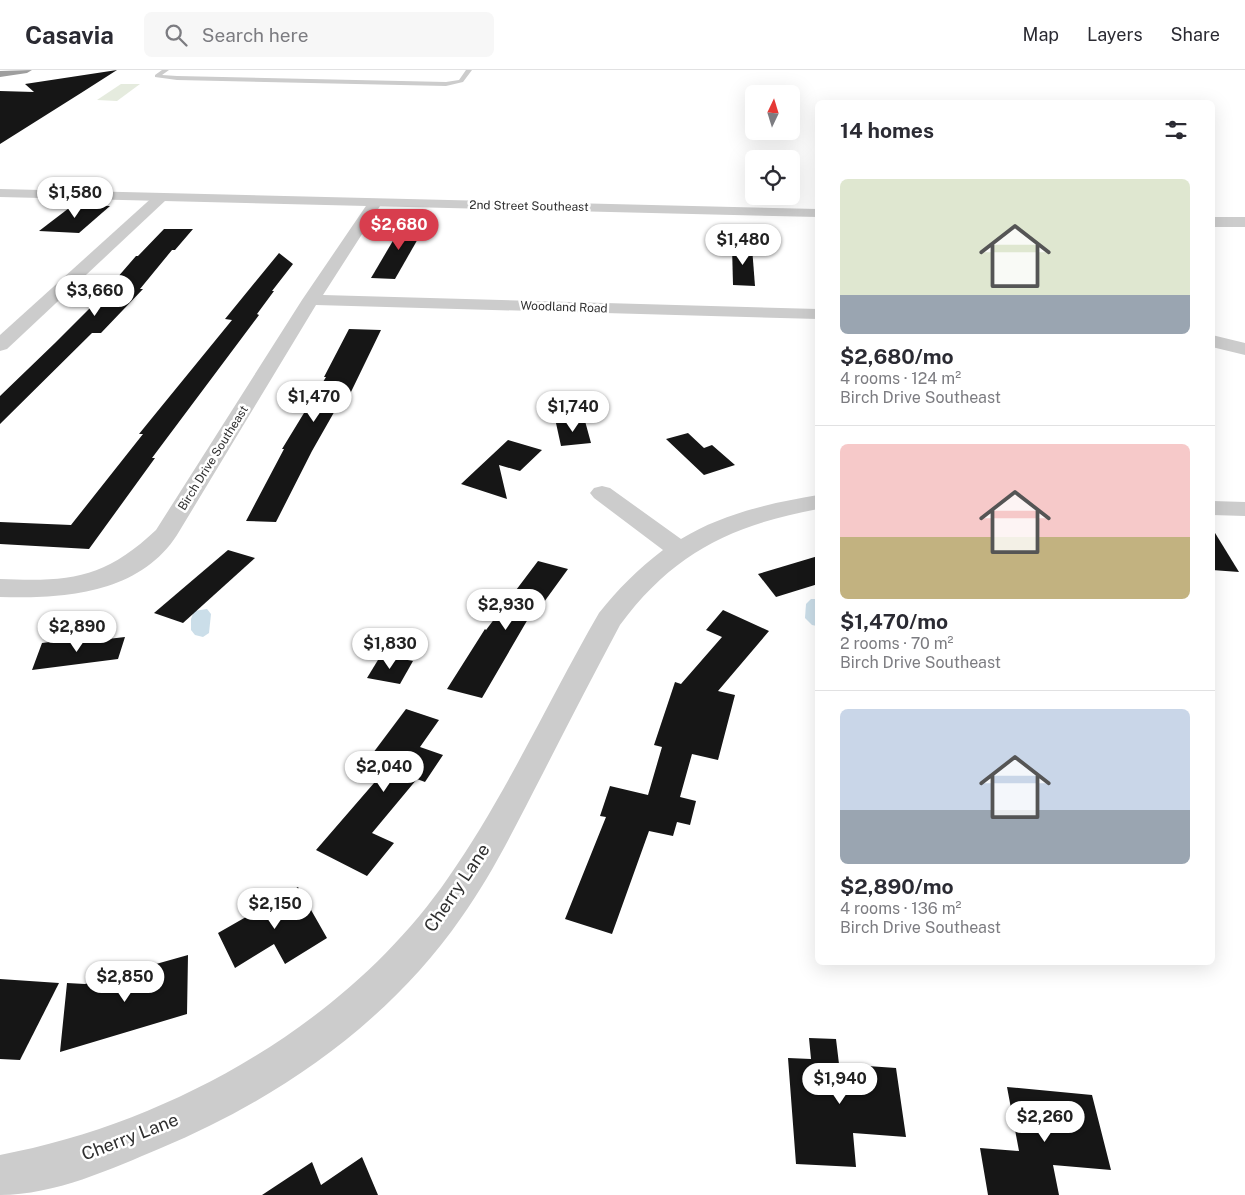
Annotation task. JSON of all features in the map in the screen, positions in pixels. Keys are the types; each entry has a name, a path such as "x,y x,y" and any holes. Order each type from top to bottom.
{"highway":[{"path":"0,74 27,70"}],"street":[{"name":"2nd Street Southeast","path":"0,193 815,213"},
{"path":"0,345 161,197"},
{"name":"Birch Drive Southeast","path":"0,588 68,589 92,583 113,575 152,549 165,534 311,300 375,203"},
{"path":"1215,222 1245,222"},
{"name":"Woodland Road","path":"311,300 815,314"},
{"path":"1215,342 1245,349"},
{"path":"602,493 679,550"},
{"name":"Cherry Lane","path":"0,1177 24,1173 90,1154 161,1128 233,1093 290,1058 339,1021 397,967 438,921 471,872 508,807 609,620 621,601 640,580 659,563 679,550 735,522 766,512 815,503"},
{"path":"1215,508 1245,509"}],"lane":[{"path":"166,70 157,76 446,84 461,81 469,70"}],"shaded area":[{"path":"121,84 140,84 117,101 97,100"}],"water":[{"path":"811,599 815,599 815,626 805,618 806,604"},
{"path":"207,609 211,614 209,633 203,637 195,635 191,630 191,619 194,611"}],"building":[{"path":"117,70 0,144 0,91 34,92 25,84"},
{"path":"73,205 110,206 79,233 39,231"},
{"path":"404,222 427,223 395,279 371,278"},
{"path":"164,229 193,229 175,250 172,250 140,289 143,289 101,333 92,333 0,424 0,396 97,301 136,256"},
{"path":"732,246 752,247 755,286 733,285"},
{"path":"279,253 293,264 272,291 274,291 257,314 259,315 152,458 155,458 89,549 0,544 0,522 71,525 143,434 139,434 232,320 225,319"},
{"path":"349,329 381,330 350,394 345,393 312,451 276,522 246,521 284,449 282,449 326,377 324,377"},
{"path":"585,421 591,443 561,446 556,423"},
{"path":"688,433 704,448 712,445 735,465 704,475 666,439"},
{"path":"508,440 542,450 520,471 499,465 507,499 461,484"},
{"path":"1215,533 1239,572 1215,570"},
{"path":"228,550 255,558 183,623 154,613"},
{"path":"815,557 815,585 776,597 758,574"},
{"path":"538,561 568,569 531,620 528,619 482,698 447,689 485,629"},
{"path":"723,610 769,631 718,691 735,695 718,760 692,754 680,797 696,801 690,825 677,822 673,836 649,831 612,934 565,919 606,817 600,816 610,786 648,795 662,747 654,745 675,682 681,684 722,637 706,630"},
{"path":"125,637 118,659 32,670 42,643 74,639 73,643"},
{"path":"381,655 413,661 400,684 367,678"},
{"path":"406,709 439,720 420,747 443,755 425,782 417,779 372,833 394,843 367,876 316,850 387,768 367,761"},
{"path":"298,887 327,938 285,964 274,944 235,968 218,933"},
{"path":"188,955 187,1014 60,1052 67,983 85,984"},
{"path":"0,979 59,983 20,1060 0,1059"},
{"path":"809,1038 836,1039 839,1064 896,1068 906,1137 853,1133 856,1167 796,1164 788,1058 811,1059"},
{"path":"1007,1087 1092,1095 1111,1170 1053,1165 1059,1195 988,1195 980,1148 1019,1151"},
{"path":"362,1157 378,1195 262,1195 312,1162 321,1185"}]}
